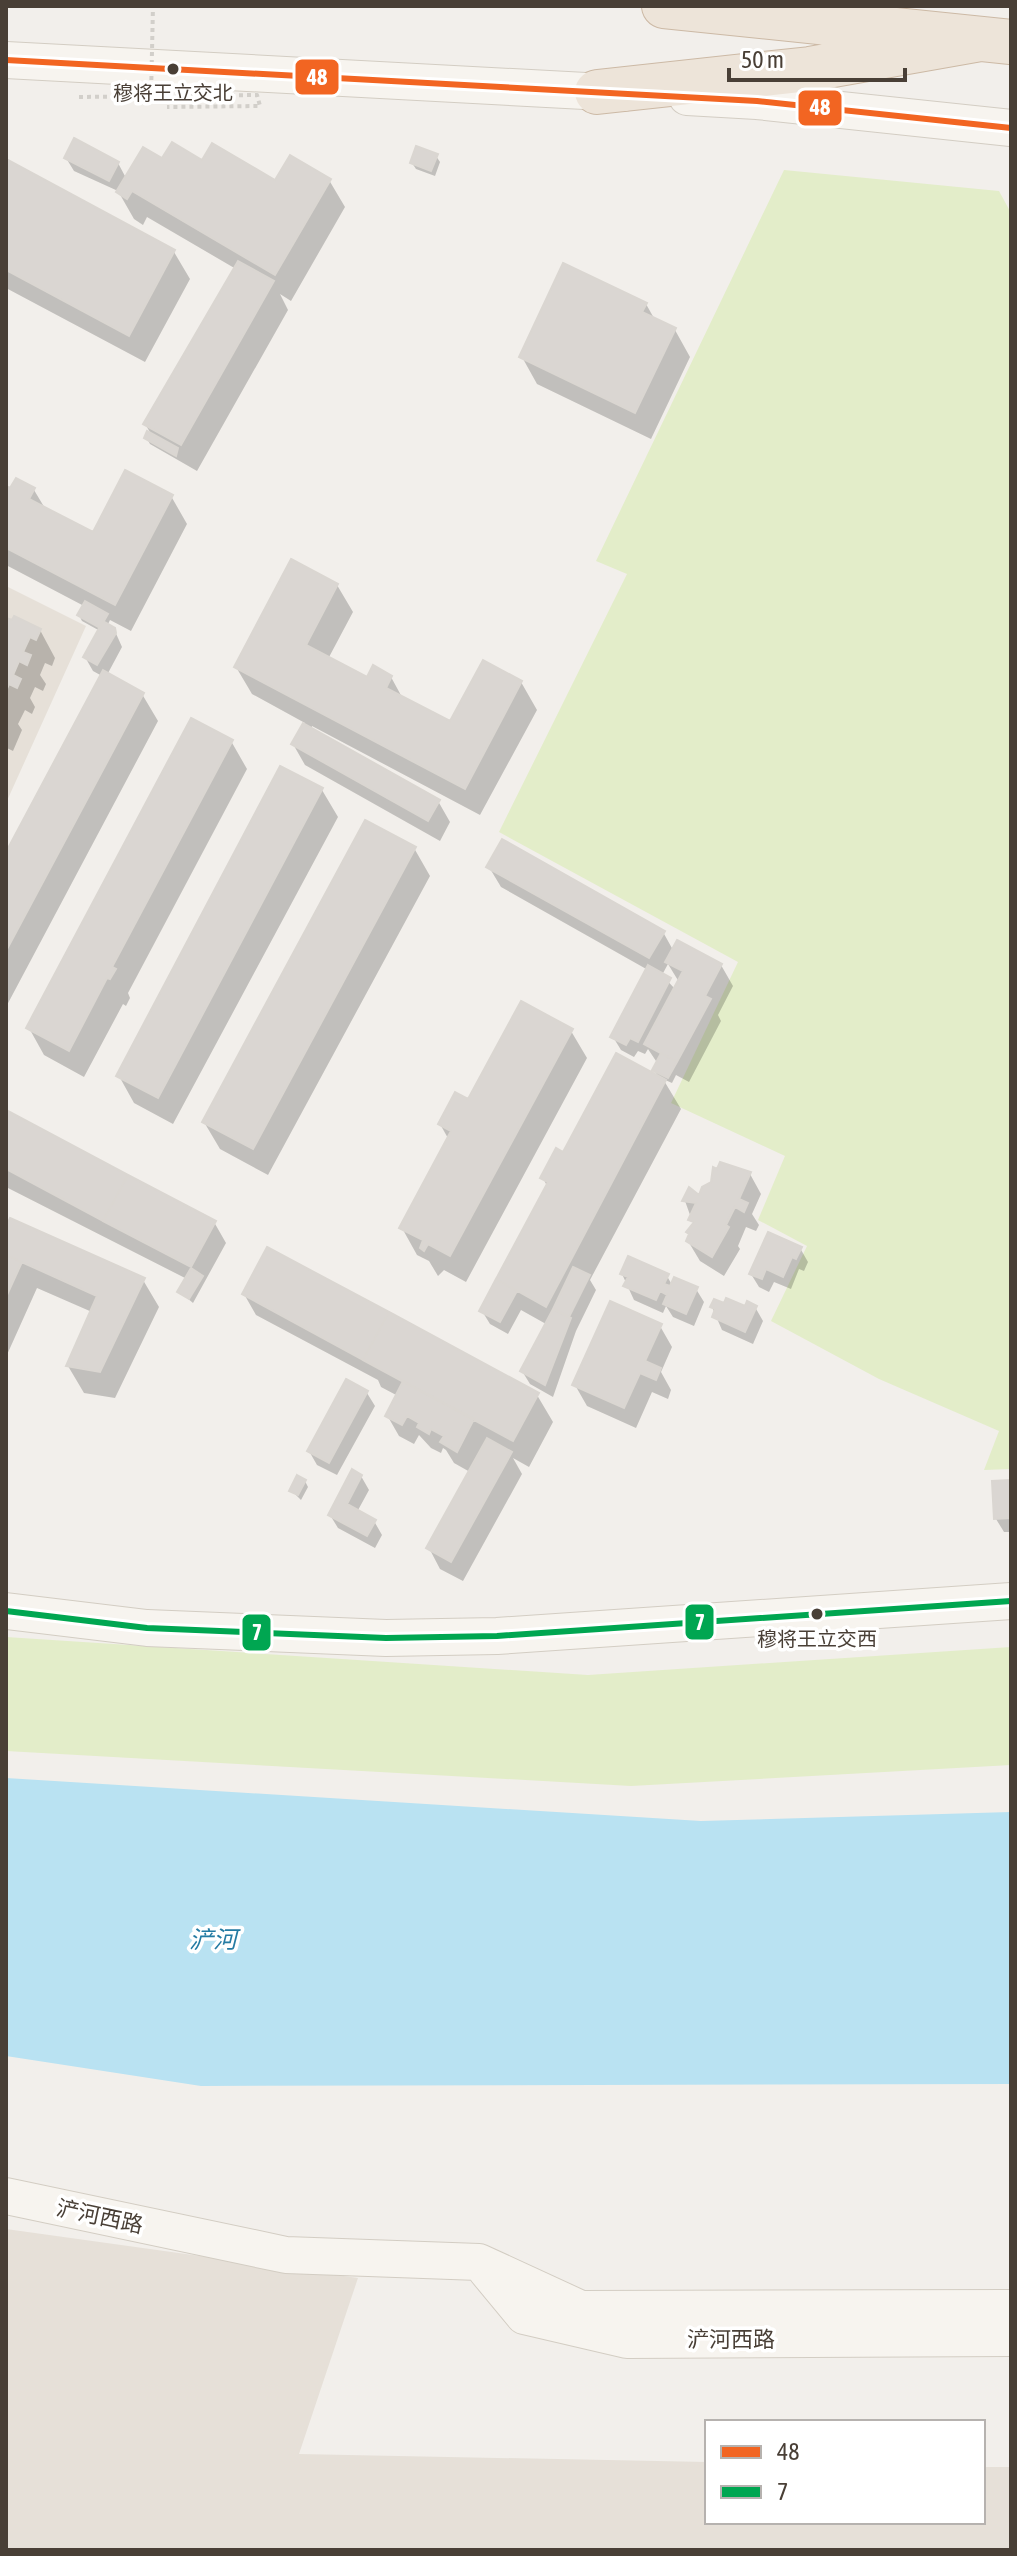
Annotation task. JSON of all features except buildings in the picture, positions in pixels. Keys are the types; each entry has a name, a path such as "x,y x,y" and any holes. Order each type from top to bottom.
{"highway":[{"path":"664,6 995,40"},
{"path":"597,92 810,69 995,40"}],"street":[{"path":"6,60 757,101 1011,128"},
{"path":"6,1611 147,1628 386,1638 497,1636 1011,1601"},
{"name":"浐河西路","path":"6,2196 286,2255 479,2262 581,2309 1011,2308"},
{"name":"浐河西路","path":"479,2262 524,2316 627,2340 1011,2338"}],"path":[{"path":"151,96 153,6"},
{"path":"79,97 257,95 260,106 167,107"}],"shaded area":[{"path":"6,586 86,626 6,803"},
{"path":"6,2229 358,2278 299,2454 705,2462 705,2524 985,2524 985,2467 1011,2467 1011,2550 6,2550"}],"green space":[{"path":"784,170 999,191 1011,213 1011,1469 984,1470 999,1431 879,1379 771,1321 807,1246 758,1220 785,1156 671,1103 738,962 499,832 627,574 596,561"},
{"path":"6,1637 588,1675 1011,1647 1011,1765 631,1786 6,1751"}],"water":[{"name":"浐河","path":"6,1778 701,1821 1011,1812 1011,2084 201,2086 6,2056"}],"transit line":[{"name":"48","path":"6,60 757,101 1011,128"},
{"name":"7","path":"6,1611 147,1628 386,1638 497,1636 1011,1601"}],"place":[{"name":"穆将王立交北","path":"173,69"},
{"name":"穆将王立交西","path":"817,1614"}]}
